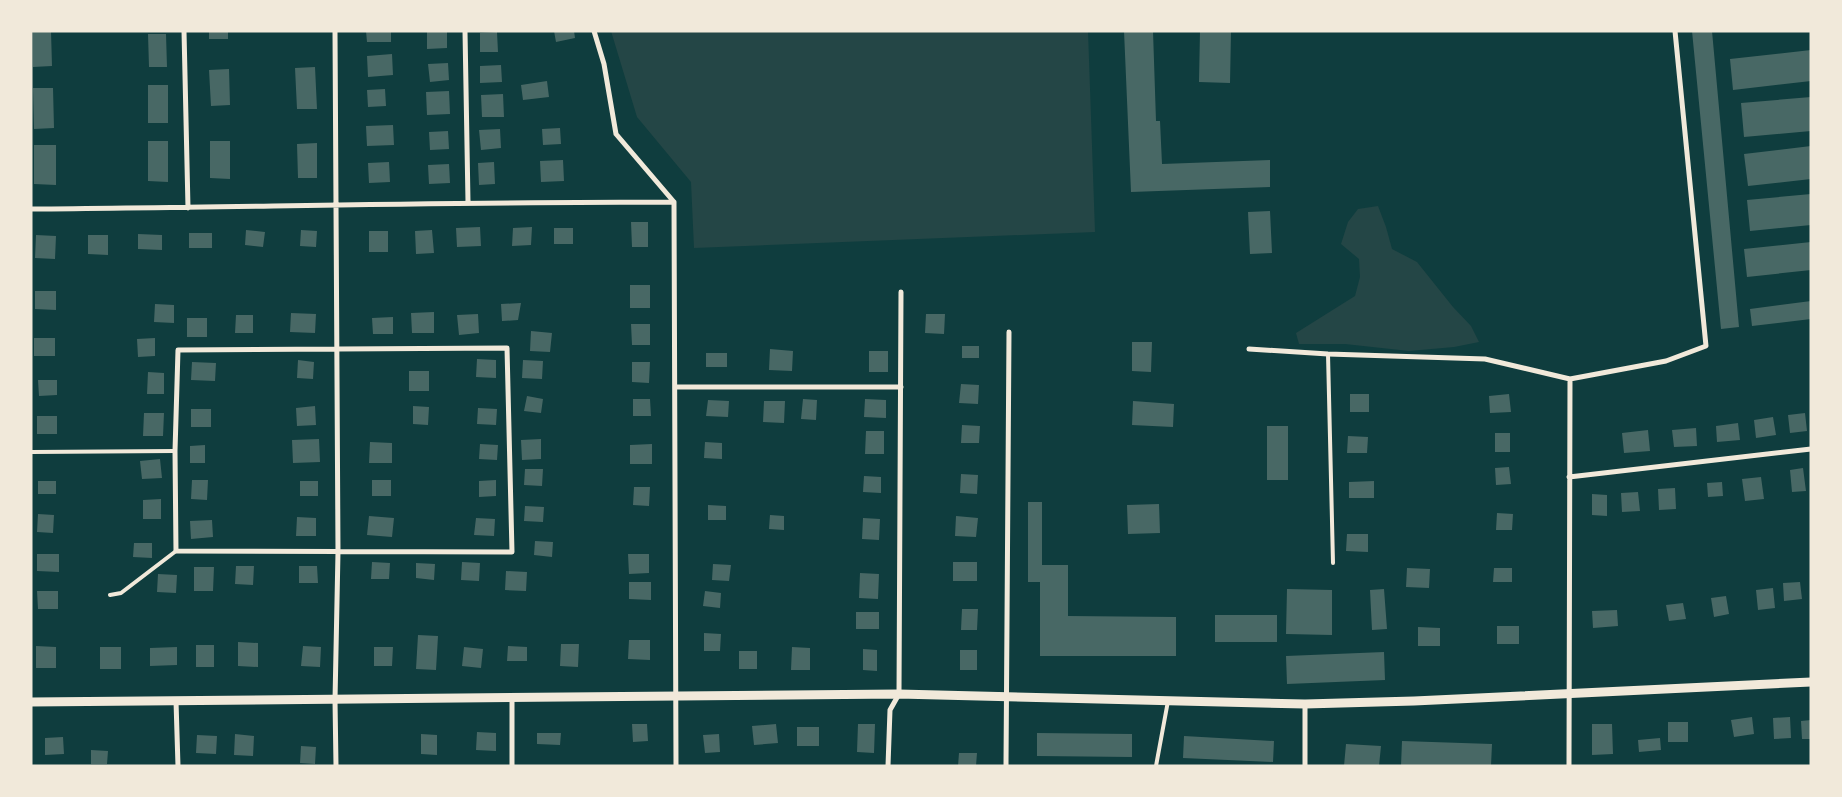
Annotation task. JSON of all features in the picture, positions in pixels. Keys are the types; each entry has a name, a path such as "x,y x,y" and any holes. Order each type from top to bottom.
{"street":[{"path":"184,31 188,208"},
{"path":"334,31 338,349 336,766"},
{"path":"464,31 468,202"},
{"path":"594,31 604,64 616,134 674,202 676,766"},
{"path":"1249,349 1328,354 1485,359 1570,379 1666,361 1706,346 1675,31"},
{"path":"31,209 337,206 468,202 674,202"},
{"path":"888,766 890,710 899,694 901,292"},
{"path":"1006,766 1009,332"},
{"path":"507,348 512,552 176,552 175,451 178,350 338,349 507,348"},
{"path":"1569,766 1570,379"},
{"path":"675,387 901,388"},
{"path":"1569,477 1811,449"},
{"path":"31,702 899,694 1305,704 1811,682"},
{"path":"512,698 512,766"},
{"path":"176,701 178,766"},
{"path":"1305,704 1305,766"}],"lane":[{"path":"1328,354 1333,563"},
{"path":"31,452 175,451"},
{"path":"110,595 121,593 176,552"},
{"path":"1156,766 1168,701"}],"shaded area":[{"path":"611,31 1088,31 1095,232 694,248 691,182 637,117"},
{"path":"1378,206 1392,249 1417,262 1453,307 1471,326 1479,342 1454,347 1409,351 1345,344 1299,344 1296,333 1355,296 1360,277 1359,259 1341,244 1348,222 1358,209"}],"building":[{"path":"33,31 51,31 52,66 33,67"},
{"path":"209,31 228,31 228,39 209,39"},
{"path":"366,31 391,31 391,42 367,42"},
{"path":"427,31 447,31 447,48 427,49"},
{"path":"554,31 574,31 575,38 556,42"},
{"path":"1124,31 1153,31 1156,121 1160,121 1162,164 1270,160 1270,187 1131,192"},
{"path":"1200,31 1231,31 1230,83 1199,82"},
{"path":"1692,31 1712,31 1739,327 1721,329"},
{"path":"497,32 498,52 480,52 480,33"},
{"path":"148,34 166,34 167,67 149,67"},
{"path":"1811,50 1811,81 1733,90 1730,59"},
{"path":"392,54 393,75 368,77 367,56"},
{"path":"448,63 449,80 430,82 428,64"},
{"path":"501,65 502,82 480,83 480,66"},
{"path":"315,67 317,109 297,109 295,68"},
{"path":"229,69 230,105 211,106 209,70"},
{"path":"547,81 549,97 523,100 521,85"},
{"path":"148,85 168,85 168,123 148,123"},
{"path":"33,88 53,88 54,128 34,129"},
{"path":"385,89 386,106 368,107 367,90"},
{"path":"449,91 450,114 427,115 426,92"},
{"path":"503,94 504,117 482,117 481,95"},
{"path":"1811,97 1811,131 1744,137 1741,103"},
{"path":"393,125 394,145 367,146 366,126"},
{"path":"560,128 561,144 543,145 542,129"},
{"path":"500,129 501,148 481,150 479,130"},
{"path":"448,131 449,149 430,150 429,132"},
{"path":"148,141 168,141 168,182 148,181"},
{"path":"210,141 230,141 230,179 210,178"},
{"path":"317,143 317,178 298,178 297,144"},
{"path":"34,145 56,145 56,185 34,184"},
{"path":"1811,146 1811,179 1748,186 1744,154"},
{"path":"563,160 564,181 541,182 540,161"},
{"path":"389,162 390,182 369,183 368,163"},
{"path":"494,162 495,184 479,185 478,163"},
{"path":"449,164 450,183 429,184 428,165"},
{"path":"1811,194 1811,225 1750,231 1747,200"},
{"path":"1270,211 1272,253 1250,254 1248,212"},
{"path":"631,222 648,222 648,247 632,247"},
{"path":"480,227 481,246 457,247 456,228"},
{"path":"532,227 531,245 512,246 513,228"},
{"path":"554,228 573,228 573,244 554,244"},
{"path":"246,230 265,232 263,247 245,245"},
{"path":"301,230 317,231 316,247 300,246"},
{"path":"432,230 434,253 416,254 415,231"},
{"path":"369,231 388,231 388,252 369,252"},
{"path":"189,233 212,233 212,248 189,248"},
{"path":"138,234 162,235 162,250 138,249"},
{"path":"36,235 56,236 55,259 35,258"},
{"path":"88,235 108,235 108,255 88,254"},
{"path":"1811,242 1811,270 1747,277 1744,249"},
{"path":"630,285 650,285 650,308 630,308"},
{"path":"35,291 56,291 56,310 35,309"},
{"path":"1811,301 1811,319 1752,326 1750,309"},
{"path":"521,303 518,320 502,321 501,304"},
{"path":"155,304 174,305 174,323 154,322"},
{"path":"434,312 434,333 412,333 411,313"},
{"path":"291,313 316,314 315,333 290,332"},
{"path":"478,314 479,333 459,335 457,315"},
{"path":"926,314 945,314 944,334 925,333"},
{"path":"236,315 253,315 253,333 235,333"},
{"path":"393,317 393,334 373,334 372,318"},
{"path":"187,318 207,318 207,337 187,337"},
{"path":"631,324 650,324 650,345 632,345"},
{"path":"531,331 552,333 550,352 530,351"},
{"path":"34,338 55,338 55,356 34,356"},
{"path":"155,338 155,356 138,357 137,339"},
{"path":"1132,342 1152,342 1151,372 1132,371"},
{"path":"962,346 979,346 979,358 962,358"},
{"path":"770,349 793,351 792,371 769,370"},
{"path":"869,351 888,351 888,372 869,372"},
{"path":"706,353 727,353 727,367 706,367"},
{"path":"477,359 496,360 496,378 476,377"},
{"path":"298,360 314,362 313,379 297,378"},
{"path":"523,360 543,361 542,379 522,378"},
{"path":"192,362 216,363 215,381 191,380"},
{"path":"632,362 650,362 649,383 632,382"},
{"path":"409,371 429,371 429,391 409,391"},
{"path":"148,372 164,373 164,394 147,394"},
{"path":"38,380 57,380 57,395 39,396"},
{"path":"961,384 979,385 978,404 959,403"},
{"path":"1350,394 1369,394 1369,412 1350,412"},
{"path":"1509,394 1511,412 1490,413 1489,396"},
{"path":"527,396 543,399 541,413 524,411"},
{"path":"633,399 650,399 651,416 633,416"},
{"path":"803,399 817,400 816,420 801,419"},
{"path":"865,399 886,400 886,418 864,417"},
{"path":"708,400 729,401 728,417 706,416"},
{"path":"764,401 785,401 784,423 763,422"},
{"path":"1133,401 1174,404 1173,427 1132,425"},
{"path":"315,406 316,425 297,426 296,408"},
{"path":"413,406 429,407 428,425 413,424"},
{"path":"478,408 497,409 496,425 477,424"},
{"path":"191,409 211,409 211,427 191,427"},
{"path":"144,413 164,413 163,436 143,436"},
{"path":"1805,413 1807,431 1790,433 1788,415"},
{"path":"37,416 57,416 57,434 37,434"},
{"path":"1773,417 1776,435 1756,438 1754,420"},
{"path":"1738,423 1740,440 1717,442 1716,426"},
{"path":"962,425 980,426 979,443 961,443"},
{"path":"1267,426 1288,426 1288,480 1267,480"},
{"path":"1696,428 1697,446 1674,447 1672,430"},
{"path":"1648,430 1650,451 1624,453 1622,433"},
{"path":"866,431 884,431 884,454 865,454"},
{"path":"1495,433 1510,433 1510,452 1495,452"},
{"path":"1348,436 1368,437 1367,453 1347,453"},
{"path":"319,439 320,462 293,463 292,440"},
{"path":"541,439 541,459 522,460 521,440"},
{"path":"370,442 392,443 392,463 369,463"},
{"path":"705,442 722,443 722,459 704,458"},
{"path":"480,444 498,445 497,460 479,459"},
{"path":"652,444 652,464 630,464 630,445"},
{"path":"205,445 205,463 190,463 190,446"},
{"path":"160,459 162,478 142,479 140,461"},
{"path":"1509,467 1511,484 1496,485 1495,468"},
{"path":"1803,468 1806,491 1792,492 1790,470"},
{"path":"525,469 543,469 542,486 524,485"},
{"path":"961,474 978,475 977,494 960,493"},
{"path":"864,476 881,477 881,493 863,492"},
{"path":"1761,477 1764,499 1745,501 1742,479"},
{"path":"192,480 208,480 207,500 191,499"},
{"path":"372,480 391,480 391,496 372,496"},
{"path":"496,480 496,496 479,497 479,481"},
{"path":"38,481 56,481 56,494 38,494"},
{"path":"300,481 318,481 318,496 300,496"},
{"path":"1374,481 1374,498 1349,498 1349,482"},
{"path":"1722,482 1723,496 1708,497 1707,483"},
{"path":"634,487 650,487 649,506 633,505"},
{"path":"1675,488 1676,509 1659,510 1658,489"},
{"path":"1638,492 1640,511 1622,512 1621,493"},
{"path":"1592,494 1607,495 1607,516 1592,515"},
{"path":"161,499 161,519 143,519 143,500"},
{"path":"1028,502 1042,502 1042,565 1068,565 1068,616 1176,617 1176,656 1040,656 1040,582 1028,582"},
{"path":"1159,504 1160,533 1128,534 1127,505"},
{"path":"708,505 726,506 726,520 708,520"},
{"path":"525,506 544,507 543,522 524,521"},
{"path":"1497,513 1513,514 1512,530 1496,530"},
{"path":"38,514 54,515 53,533 37,532"},
{"path":"770,515 784,516 784,530 769,529"},
{"path":"369,516 394,518 392,537 367,535"},
{"path":"956,516 978,518 976,537 955,536"},
{"path":"297,517 316,518 316,536 296,536"},
{"path":"476,518 495,519 494,536 474,535"},
{"path":"863,518 880,519 879,540 862,539"},
{"path":"212,520 213,537 191,539 190,521"},
{"path":"1347,534 1368,534 1368,552 1346,551"},
{"path":"535,541 553,542 552,557 534,555"},
{"path":"134,543 152,543 152,558 133,557"},
{"path":"37,554 59,554 59,572 37,571"},
{"path":"628,554 649,554 649,573 629,574"},
{"path":"372,562 390,563 389,579 371,579"},
{"path":"462,562 480,563 479,581 461,580"},
{"path":"953,562 977,562 977,581 953,581"},
{"path":"416,563 435,564 434,580 416,578"},
{"path":"713,564 731,565 729,581 712,580"},
{"path":"236,566 254,566 253,585 235,584"},
{"path":"299,566 317,566 318,583 299,583"},
{"path":"194,567 214,567 213,591 194,591"},
{"path":"1407,568 1430,569 1429,588 1406,587"},
{"path":"1494,568 1512,568 1512,582 1493,582"},
{"path":"506,571 527,572 526,591 505,590"},
{"path":"860,573 879,574 878,599 859,598"},
{"path":"158,574 177,575 176,593 157,592"},
{"path":"629,582 651,582 651,600 629,599"},
{"path":"1800,582 1802,599 1784,601 1783,583"},
{"path":"1773,588 1775,608 1758,610 1756,590"},
{"path":"1287,589 1332,590 1332,635 1286,634"},
{"path":"1384,589 1387,629 1372,630 1370,590"},
{"path":"37,591 58,591 58,609 38,609"},
{"path":"705,591 721,593 720,608 703,606"},
{"path":"1726,596 1729,614 1714,617 1711,598"},
{"path":"1683,603 1686,619 1669,621 1666,605"},
{"path":"962,609 978,609 977,630 961,630"},
{"path":"1617,610 1618,626 1593,628 1592,611"},
{"path":"856,612 879,612 879,629 856,629"},
{"path":"1215,615 1277,615 1277,642 1215,642"},
{"path":"1497,626 1519,626 1519,644 1497,644"},
{"path":"1418,627 1440,628 1440,646 1418,646"},
{"path":"704,633 721,634 720,651 704,651"},
{"path":"418,635 438,636 436,670 416,669"},
{"path":"629,640 650,640 650,660 628,659"},
{"path":"238,642 258,643 258,667 238,666"},
{"path":"561,644 579,644 578,667 560,666"},
{"path":"196,645 214,645 214,667 196,667"},
{"path":"36,646 56,647 56,668 36,668"},
{"path":"303,646 321,647 320,667 301,666"},
{"path":"508,646 527,647 527,661 507,661"},
{"path":"100,647 121,647 121,669 100,669"},
{"path":"177,647 177,665 150,666 150,648"},
{"path":"374,647 393,647 392,666 374,666"},
{"path":"464,647 483,649 481,668 462,666"},
{"path":"792,647 810,648 810,670 791,670"},
{"path":"863,649 877,650 877,671 863,670"},
{"path":"960,650 977,650 977,670 960,670"},
{"path":"739,651 757,651 757,669 739,669"},
{"path":"1384,652 1385,680 1287,684 1286,656"},
{"path":"1752,717 1754,734 1734,737 1731,720"},
{"path":"1790,717 1791,738 1774,739 1773,718"},
{"path":"1811,720 1811,739 1802,739 1801,721"},
{"path":"1668,722 1688,722 1688,742 1668,742"},
{"path":"632,724 647,724 648,741 633,742"},
{"path":"776,724 778,743 754,745 752,726"},
{"path":"858,724 875,724 874,753 857,752"},
{"path":"1592,724 1612,724 1613,754 1592,755"},
{"path":"797,727 819,727 819,746 797,746"},
{"path":"477,732 496,733 496,751 476,750"},
{"path":"537,733 561,733 560,745 537,744"},
{"path":"1037,733 1132,734 1132,757 1037,756"},
{"path":"235,734 254,736 253,756 234,755"},
{"path":"421,734 437,735 437,755 421,754"},
{"path":"719,734 720,752 705,753 703,735"},
{"path":"197,735 217,736 216,754 196,753"},
{"path":"1184,736 1274,741 1273,762 1183,758"},
{"path":"63,737 64,754 45,755 45,738"},
{"path":"1660,738 1661,750 1639,752 1638,740"},
{"path":"1402,741 1492,744 1491,766 1401,766"},
{"path":"1346,744 1381,746 1379,766 1344,766"},
{"path":"301,746 316,747 315,764 300,763"},
{"path":"91,750 108,751 107,764 91,764"},
{"path":"959,753 977,753 976,766 958,766"}]}
